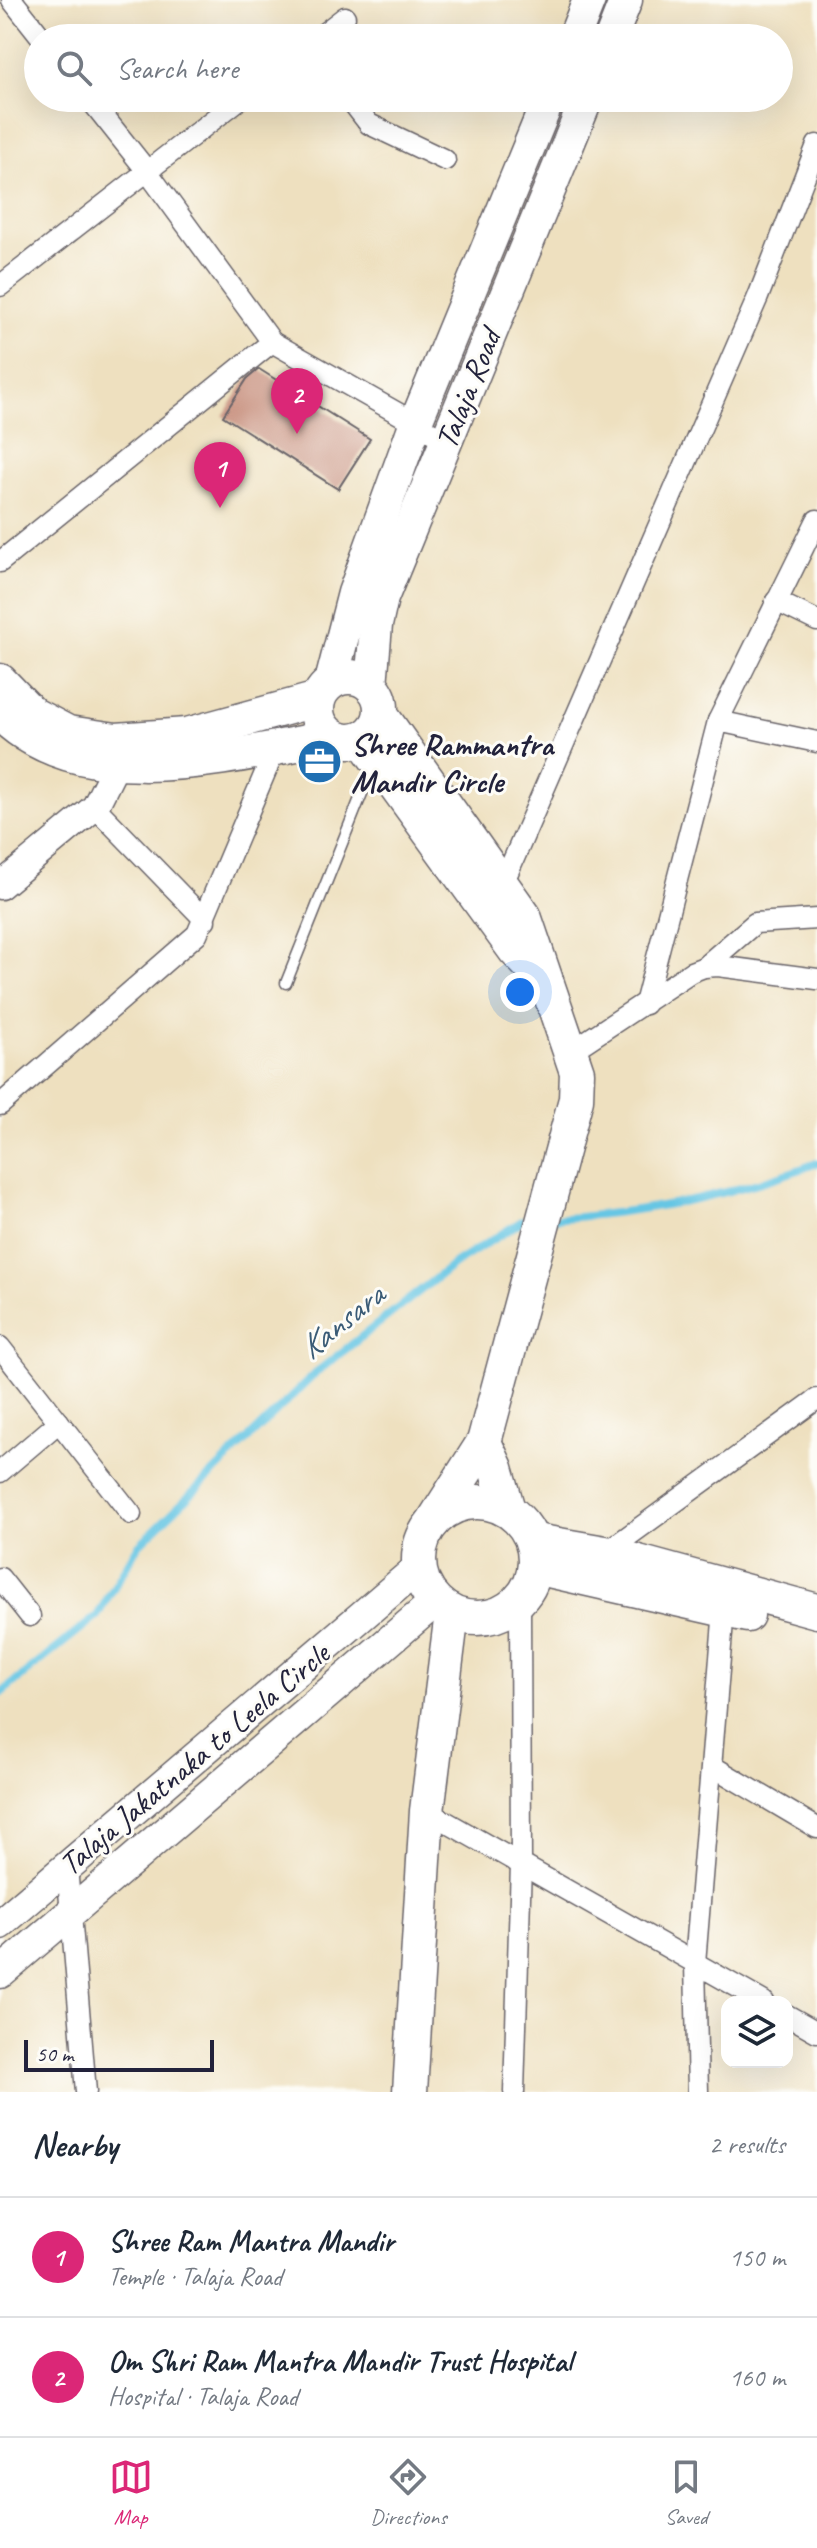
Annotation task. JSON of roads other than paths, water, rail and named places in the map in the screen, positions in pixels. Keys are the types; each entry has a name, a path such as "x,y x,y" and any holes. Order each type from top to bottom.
{"highway":[{"path":"0,681 32,714 68,733 118,752 187,735 324,691 351,677 365,727 515,950 546,982"},
{"path":"324,691 319,721 365,727 502,886 529,927 577,1072 576,1099 485,1437 421,1541 418,1568 427,1592 444,1607 471,1619 498,1616 520,1602 534,1580 535,1554 527,1529 508,1510 483,1502 457,1505 435,1519"},
{"path":"0,713 52,750 118,752 176,763 276,747 365,727"},
{"path":"485,1437 508,1510"},
{"path":"535,1554 605,1553 817,1611"},
{"path":"535,1554 817,1633"},
{"path":"410,2092 427,1811 444,1607"}],"main road":[{"path":"580,24 589,0"},
{"path":"617,24 626,0"},
{"name":"Talaja Road","path":"324,691 354,593 416,424 543,112"},
{"name":"Talaja Road","path":"365,727 378,612 581,112"},
{"name":"Talaja Jakatnaka to Leela Circle","path":"0,1924 418,1568"},
{"name":"Talaja Jakatnaka to Leela Circle","path":"0,1973 71,1911 444,1607"}],"street":[{"path":"11,4 29,24"},
{"path":"336,24 345,17"},
{"path":"100,112 272,342 447,441"},
{"path":"0,286 223,112"},
{"path":"360,112 369,124 445,160"},
{"path":"502,886 758,297 817,145"},
{"path":"0,562 272,342"},
{"path":"645,1004 718,721 817,520"},
{"path":"776,601 817,621"},
{"path":"718,721 817,742"},
{"path":"2,1099 190,941 205,920 276,747"},
{"path":"0,886 95,807 118,752"},
{"path":"95,807 205,920"},
{"path":"704,967 755,923 817,919"},
{"path":"570,1052 691,972 704,967 718,966 817,979"},
{"path":"0,1347 131,1514"},
{"path":"605,1553 817,1399"},
{"path":"0,1472 59,1422"},
{"path":"0,1578 30,1616"},
{"path":"514,2092 521,1864 520,1602"},
{"path":"698,2092 695,1963 724,1609"},
{"path":"712,1766 817,1828"},
{"path":"427,1811 753,1996"},
{"path":"67,1867 86,2092"},
{"path":"793,2018 817,2032"}],"lane":[{"path":"286,983 365,727"}],"waterway":[{"name":"Kansara","path":"552,1219 687,1201 817,1163"},
{"name":"Kansara","path":"0,1694 97,1616 138,1546 318,1371 454,1264 522,1221 535,1220"}],"place":[{"name":"Om Shri Ram Mantra Mandir Trust Hospital","path":"297,434"},
{"name":"Shree Ram Mantra Mandir","path":"220,508"},
{"name":"Shree Rammantra Mandir Circle","path":"320,762"}]}
